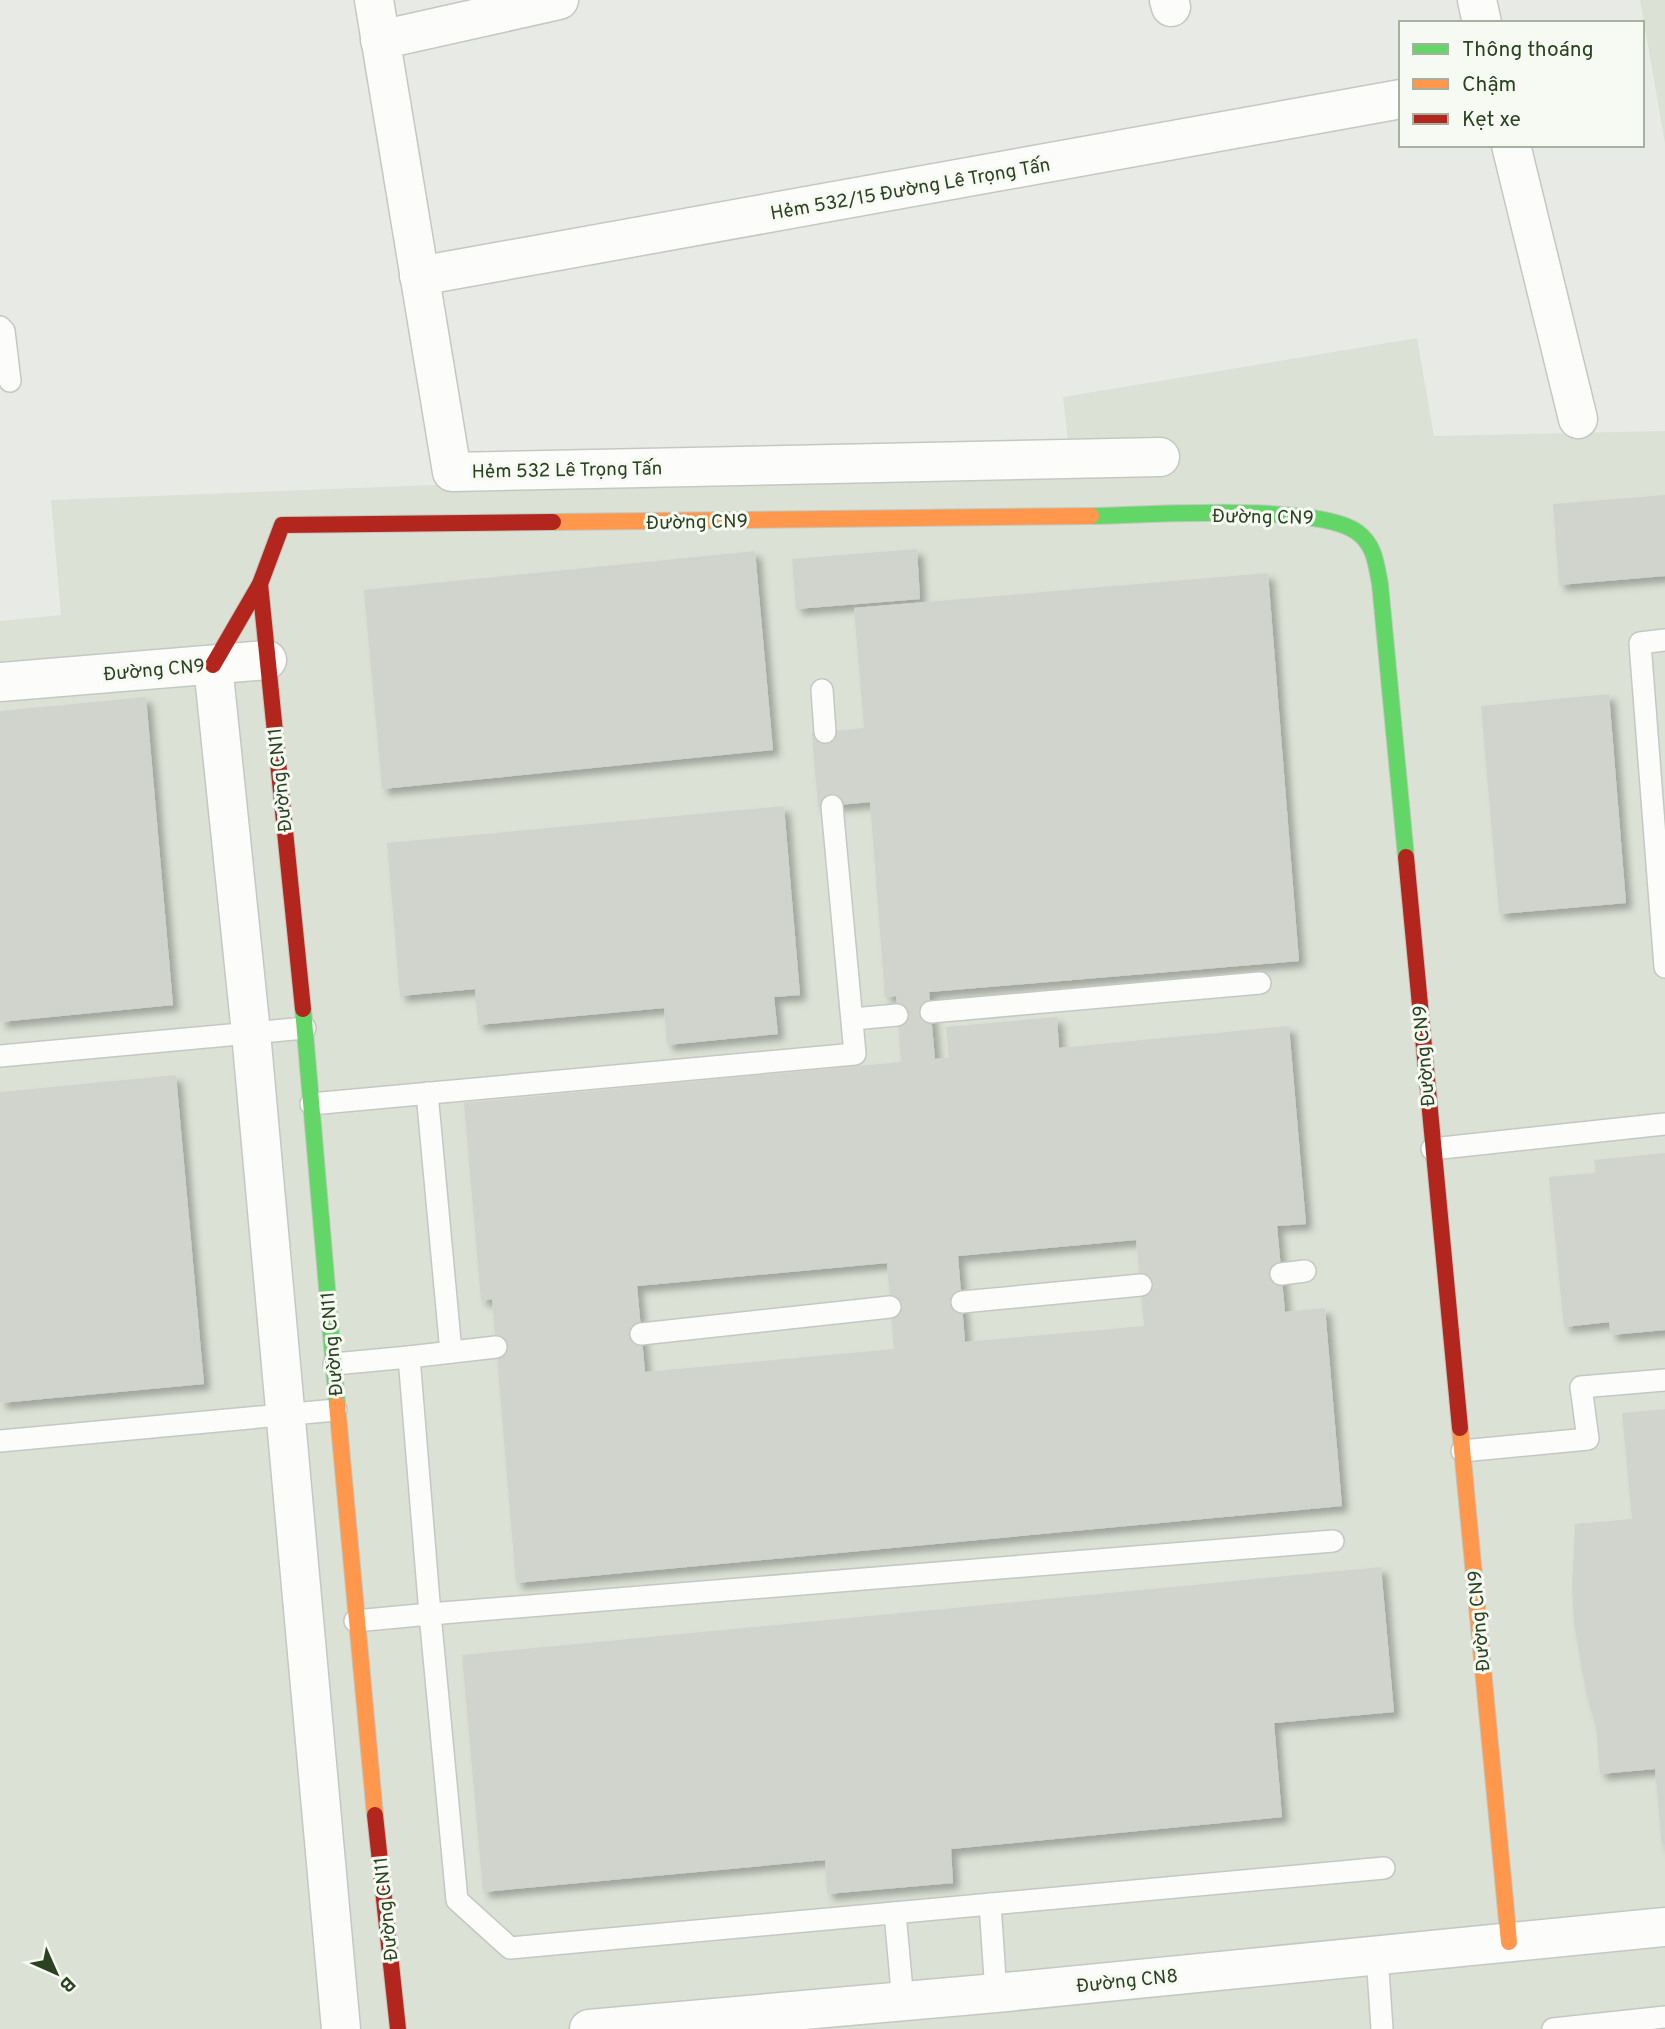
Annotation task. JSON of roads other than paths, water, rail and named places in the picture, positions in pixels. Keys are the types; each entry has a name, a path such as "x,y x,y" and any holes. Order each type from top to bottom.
{"street":[{"name":"Hẻm 532 Lê Trọng Tấn","path":"374,0 452,472 1160,457"},
{"path":"380,40 559,0"},
{"path":"1477,0 1482,21"},
{"name":"Hẻm 532/15 Đường Lê Trọng Tấn","path":"419,276 1399,99"},
{"path":"1511,147 1578,419"},
{"name":"Đường CN9","path":"0,682 212,665 260,584 282,525 1274,514 1324,518 1353,528 1373,550 1380,584 1509,1942"},
{"name":"Đường CN11","path":"260,584 305,1028 355,1621 398,2029"},
{"path":"267,660 212,665 251,1033 341,2029"},
{"name":"Đường CN8","path":"589,2029 833,2018 903,2002 1665,1927"}],"lane":[{"path":"0,327 4,331 10,381"},
{"path":"1665,640 1640,643 1665,967"},
{"path":"822,690 825,732"},
{"path":"311,1104 855,1054 832,806"},
{"path":"931,1012 1260,983"},
{"path":"853,1019 897,1015"},
{"path":"0,1056 305,1028"},
{"path":"427,1093 451,1352"},
{"path":"1432,1149 1665,1124"},
{"path":"1282,1274 1305,1271"},
{"path":"962,1302 1141,1285"},
{"path":"641,1334 890,1307"},
{"path":"334,1364 496,1347"},
{"path":"409,1357 457,1900 510,1948 1384,1868"},
{"path":"1462,1451 1588,1438 1581,1387 1665,1380"},
{"path":"0,1441 337,1410"},
{"path":"355,1621 1332,1541"},
{"path":"990,1905 996,1993"},
{"path":"895,1913 903,2002"},
{"path":"1377,1955 1382,2029"},
{"path":"1553,2029 1665,2017"}]}
